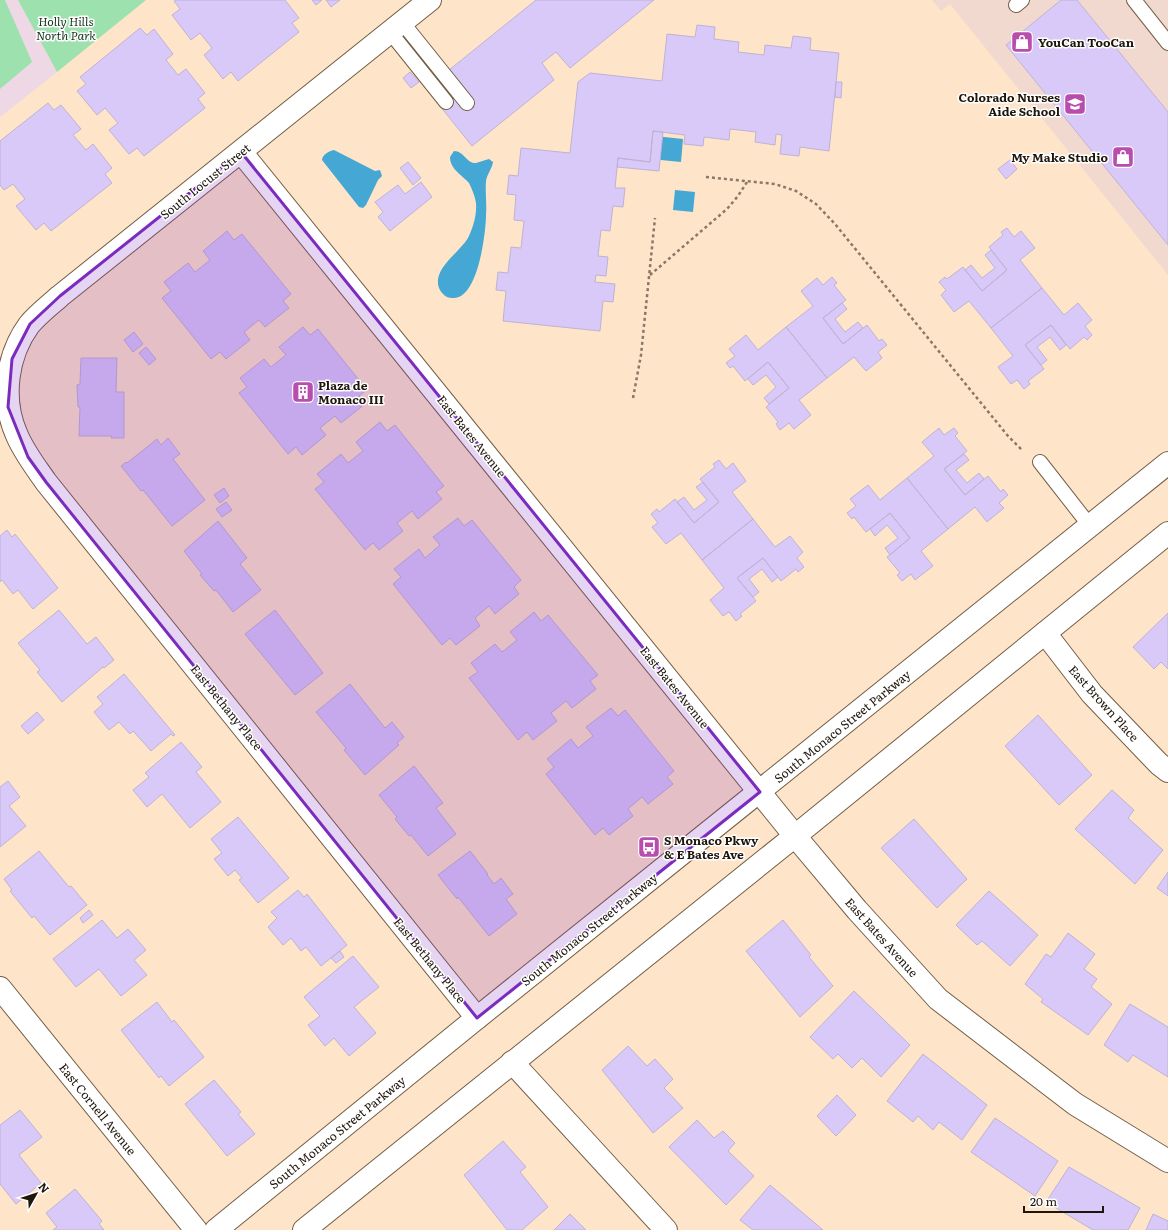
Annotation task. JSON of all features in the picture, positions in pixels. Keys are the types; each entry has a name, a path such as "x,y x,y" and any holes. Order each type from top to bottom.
{"street":[{"name":"South Locust Street","path":"8,382 12,359 18,342 30,324 42,312 430,0"},
{"name":"East Bates Avenue","path":"241,152 795,836 857,910 938,999 1075,1104 1168,1161"},
{"name":"East Bethany Place","path":"8,382 8,407 15,432 28,457 46,482 477,1018"},
{"name":"South Monaco Street Parkway","path":"216,1230 477,1018 1168,463"},
{"path":"304,1230 795,836 1168,533"},
{"name":"East Brown Place","path":"1045,633 1092,694 1159,764 1168,771"},
{"name":"East Cornell Avenue","path":"0,988 196,1230"},
{"path":"512,1062 666,1230"}],"lane":[{"path":"1134,0 1168,43"},
{"path":"396,27 446,102"},
{"path":"396,27 467,103"},
{"path":"1040,462 1090,526"}],"path":[{"path":"706,177 775,184 806,196 825,213 1008,436 1024,452 1040,462"},
{"path":"650,275 727,209 747,182"},
{"path":"633,398 650,275 655,218"}],"highlighted area":[{"path":"241,152 760,792 477,1018 46,482 28,457 8,407 12,359 30,324 60,296"}],"shaded area":[{"path":"0,0 18,0 57,72 0,117"},
{"path":"932,0 1168,0 1168,275 950,4 941,11"}],"green space":[{"path":"0,0 5,0 32,62 0,89"},
{"name":"Holly Hills North Park","path":"18,0 146,0 57,72"}],"water":[{"path":"646,135 683,139 681,162 621,156"},
{"path":"334,150 375,171 380,170 382,176 378,180 366,205 363,208 359,207 322,160 323,156"},
{"path":"454,151 460,153 473,163 478,163 489,159 493,162 486,181 486,224 479,264 468,289 461,296 450,298 442,293 439,288 439,274 468,238 472,230 476,212 475,198 469,183 452,165 450,157"},
{"path":"675,190 695,192 693,212 673,210"}],"building":[{"path":"285,0 299,18 292,23 299,32 238,81 231,72 223,79 204,55 212,48 200,33 191,40 172,15 180,9 174,1"},
{"path":"312,0 322,0 316,5"},
{"path":"326,0 340,0 331,7"},
{"path":"536,0 654,0 570,68 556,52 542,63 554,80 472,146 440,106 463,88 449,70"},
{"path":"1061,0 1077,0 1168,112 1168,245 1006,45"},
{"path":"697,25 715,27 714,39 739,42 738,52 764,55 765,45 791,48 793,36 811,38 810,50 839,53 829,151 800,147 799,156 780,154 782,135 776,134 775,145 755,142 756,132 730,129 729,140 704,137 703,146 684,144 685,135 653,131 650,162 618,158 615,188 625,188 623,207 613,206 610,231 601,230 598,256 608,257 606,276 596,275 595,282 615,284 613,302 603,301 600,331 503,321 506,291 496,290 498,272 508,273 511,247 521,248 524,221 514,220 516,195 507,194 509,175 518,176 521,148 570,153 578,82 590,73 662,81 667,34 695,37"},
{"path":"140,28 147,35 154,29 173,54 166,60 178,75 186,69 205,93 198,99 205,108 144,156 137,148 129,154 109,130 118,123 105,108 97,115 77,91 86,84 80,77"},
{"path":"410,72 419,82 411,88 403,78"},
{"path":"836,82 842,82 841,98 835,97"},
{"path":"48,103 54,110 61,105 81,129 73,135 86,150 93,144 112,168 105,174 112,183 51,231 44,223 36,230 16,206 25,199 13,184 4,190 0,185 0,141"},
{"path":"653,131 663,132 659,171 617,167 618,158 650,162"},
{"path":"1010,160 1017,169 1006,179 998,169"},
{"path":"408,162 421,178 413,185 400,168"},
{"path":"421,182 432,197 390,231 378,217 383,212 375,202 398,185 405,194"},
{"path":"1007,228 1014,237 1021,231 1035,248 1020,260 1042,288 991,328 969,301 954,312 941,295 946,290 939,282 945,277 947,279 963,267 982,291 1007,270 989,247 1003,235 1001,232"},
{"path":"227,231 234,240 242,234 291,294 283,301 289,308 265,327 259,320 244,332 250,340 226,359 220,352 211,359 162,298 171,291 164,282 188,263 195,272 210,260 203,251"},
{"path":"991,250 1007,270 982,291 965,270 971,265 982,278 995,268 985,255"},
{"path":"832,277 837,283 834,285 846,300 823,318 843,344 867,325 879,341 882,339 887,345 878,352 882,358 866,371 854,357 827,378 786,327 813,306 801,291 817,278 823,285"},
{"path":"1042,288 1064,315 1078,303 1092,320 1085,326 1092,335 1087,340 1084,337 1070,349 1051,325 1025,345 1044,369 1028,381 1030,384 1024,389 1017,380 1011,384 998,367 1013,356 991,328"},
{"path":"842,303 847,309 835,319 845,332 858,322 863,328 843,344 823,318"},
{"path":"1051,325 1066,345 1060,350 1050,337 1037,347 1047,360 1041,365 1025,345"},
{"name":"Plaza de Monaco III","path":"303,327 310,335 318,329 367,390 359,396 365,404 341,423 335,416 320,428 326,435 302,455 296,447 288,454 239,393 247,387 240,378 264,359 271,367 286,355 279,347"},
{"path":"786,327 827,378 799,400 811,415 794,429 789,423 780,430 776,424 778,422 766,407 789,388 768,362 745,381 733,366 730,368 726,363 735,356 729,349 746,335 758,350"},
{"path":"134,332 143,344 133,352 124,340"},
{"path":"146,347 156,359 149,365 139,353"},
{"path":"81,358 117,358 116,392 124,392 124,438 111,438 112,436 79,436 80,407 78,407 77,385 80,384"},
{"path":"768,362 789,388 769,404 764,398 776,387 766,375 753,385 748,379"},
{"path":"380,422 387,431 395,425 444,486 436,492 442,499 418,519 412,511 397,523 403,531 379,550 373,543 365,550 315,489 324,482 317,474 341,454 348,463 363,451 356,442"},
{"path":"939,428 944,435 954,428 958,433 955,436 967,451 944,469 965,495 988,476 1001,492 1003,489 1008,495 999,503 1004,508 987,522 975,507 948,529 907,478 934,456 922,442"},
{"path":"168,438 180,454 173,459 205,500 172,526 143,490 141,491 121,466 126,462 127,463 157,439 161,445"},
{"path":"964,454 969,460 956,470 967,483 979,473 984,479 965,495 944,469"},
{"path":"719,460 726,469 733,463 746,481 732,492 753,519 702,560 681,533 666,544 652,527 658,523 651,514 657,509 659,512 675,499 694,523 719,502 700,479 715,467 713,464"},
{"path":"907,478 948,529 921,551 933,566 915,580 911,574 902,581 897,575 900,573 887,557 910,538 890,513 866,532 854,517 852,519 847,513 856,506 850,499 868,485 880,500"},
{"path":"703,482 719,502 694,523 677,502 684,497 694,510 707,500 696,487"},
{"path":"224,488 229,496 220,503 214,495"},
{"path":"226,502 232,510 222,517 216,509"},
{"path":"890,513 910,538 890,555 885,548 898,538 887,525 875,536 870,529"},
{"path":"458,518 464,526 472,520 521,580 514,587 519,594 495,614 489,606 475,618 480,626 456,645 450,638 442,645 393,584 401,577 394,569 419,549 425,558 440,545 433,537"},
{"path":"753,519 775,547 790,536 803,552 797,558 804,567 798,572 796,569 781,581 763,558 737,578 756,601 740,614 742,616 736,621 729,612 723,616 710,600 724,588 702,560"},
{"path":"218,521 247,558 240,564 261,590 233,612 216,590 214,591 200,575 202,574 184,551"},
{"path":"7,530 12,537 15,534 58,588 33,609 18,590 13,594 2,580 0,582 0,536"},
{"path":"763,558 778,577 772,582 762,569 749,579 759,592 753,597 737,578"},
{"path":"59,610 87,644 96,637 114,660 104,668 103,667 62,702 37,672 40,670 18,643"},
{"path":"275,610 323,673 295,695 245,634"},
{"path":"534,612 541,621 548,615 598,675 590,681 596,689 572,708 566,701 551,713 557,721 533,740 527,732 518,740 469,678 478,672 471,663 495,644 502,652 517,640 510,632"},
{"path":"1168,613 1168,669 1161,662 1154,669 1133,647"},
{"path":"124,674 175,735 173,736 171,734 151,751 133,731 130,734 119,722 109,730 94,712 103,704 97,697"},
{"path":"350,684 385,728 392,722 404,737 397,743 399,745 365,775 344,750 346,748 316,712"},
{"path":"611,708 618,716 625,710 674,771 667,777 673,784 648,804 642,797 628,809 633,816 609,835 603,828 595,835 546,774 554,767 547,759 571,739 578,748 593,736 586,727"},
{"path":"37,712 44,720 28,734 21,726"},
{"path":"1038,715 1092,775 1059,805 1005,746"},
{"path":"181,742 202,767 196,772 221,802 190,828 162,794 147,807 133,790 149,777 145,773"},
{"path":"414,766 443,803 436,808 456,834 428,856 411,835 409,836 395,819 397,817 379,795"},
{"path":"8,781 20,797 9,806 26,826 0,847 0,787"},
{"path":"1112,790 1134,810 1128,818 1163,850 1135,884 1075,829"},
{"path":"238,817 289,878 258,903 239,880 242,878 235,870 228,876 214,859 222,853 211,839"},
{"path":"914,819 967,879 937,908 881,848"},
{"path":"39,851 69,887 71,886 87,905 50,935 34,916 32,918 10,891 12,890 4,879"},
{"path":"470,851 494,884 501,878 513,894 506,899 517,914 489,936 458,897 457,899 438,875"},
{"path":"1168,872 1168,896 1157,888"},
{"path":"298,890 304,897 307,894 347,945 321,966 306,947 301,951 291,938 283,945 268,927 277,918 271,912"},
{"path":"989,891 1038,935 1010,966 982,941 977,945 956,925"},
{"path":"89,910 93,915 83,923 80,918"},
{"path":"102,920 117,938 128,929 146,950 134,960 147,975 121,996 99,969 76,987 53,959"},
{"path":"783,920 811,955 809,957 833,986 800,1017 746,951"},
{"path":"1068,933 1095,954 1084,969 1097,979 1091,987 1112,1004 1088,1035 1041,1002 1043,999 1025,984 1046,954 1051,957"},
{"path":"340,951 344,957 336,963 331,958"},
{"path":"353,956 379,987 354,1007 376,1033 349,1056 334,1038 325,1046 308,1025 320,1016 304,997"},
{"path":"854,991 910,1045 881,1077 862,1058 852,1068 838,1054 833,1059 810,1037"},
{"path":"157,1002 172,1022 174,1020 204,1057 169,1086 161,1076 159,1078 121,1030"},
{"path":"1130,1004 1168,1027 1168,1077 1133,1055 1128,1062 1104,1045"},
{"path":"628,1046 647,1066 655,1059 673,1079 664,1088 683,1108 653,1133 602,1070"},
{"path":"923,1054 987,1105 962,1140 939,1122 933,1130 918,1116 913,1122 887,1101"},
{"path":"214,1080 241,1112 238,1114 255,1134 227,1156 185,1104"},
{"path":"837,1095 856,1115 836,1136 817,1116"},
{"path":"20,1110 42,1137 19,1155 41,1183 16,1204 0,1184 0,1125"},
{"path":"995,1118 1058,1161 1035,1196 971,1152"},
{"path":"697,1120 714,1138 723,1131 735,1143 728,1151 754,1176 726,1205 669,1147"},
{"path":"503,1141 526,1167 520,1172 548,1207 522,1230 507,1230 464,1175"},
{"path":"1069,1167 1140,1208 1128,1230 1093,1230 1046,1202"},
{"path":"770,1185 823,1230 753,1230 740,1220"},
{"path":"75,1189 102,1221 99,1224 104,1230 53,1230 57,1227 46,1213"},
{"path":"570,1214 586,1230 554,1230"},
{"path":"1153,1214 1168,1221 1168,1230 1146,1230"}],"place":[{"name":"YouCan TooCan","path":"1022,42"},
{"name":"Colorado Nurses Aide School","path":"1075,104"},
{"name":"My Make Studio","path":"1123,157"},
{"name":"Plaza de Monaco III","path":"303,392"},
{"name":"S Monaco Pkwy & E Bates Ave","path":"649,847"}]}
